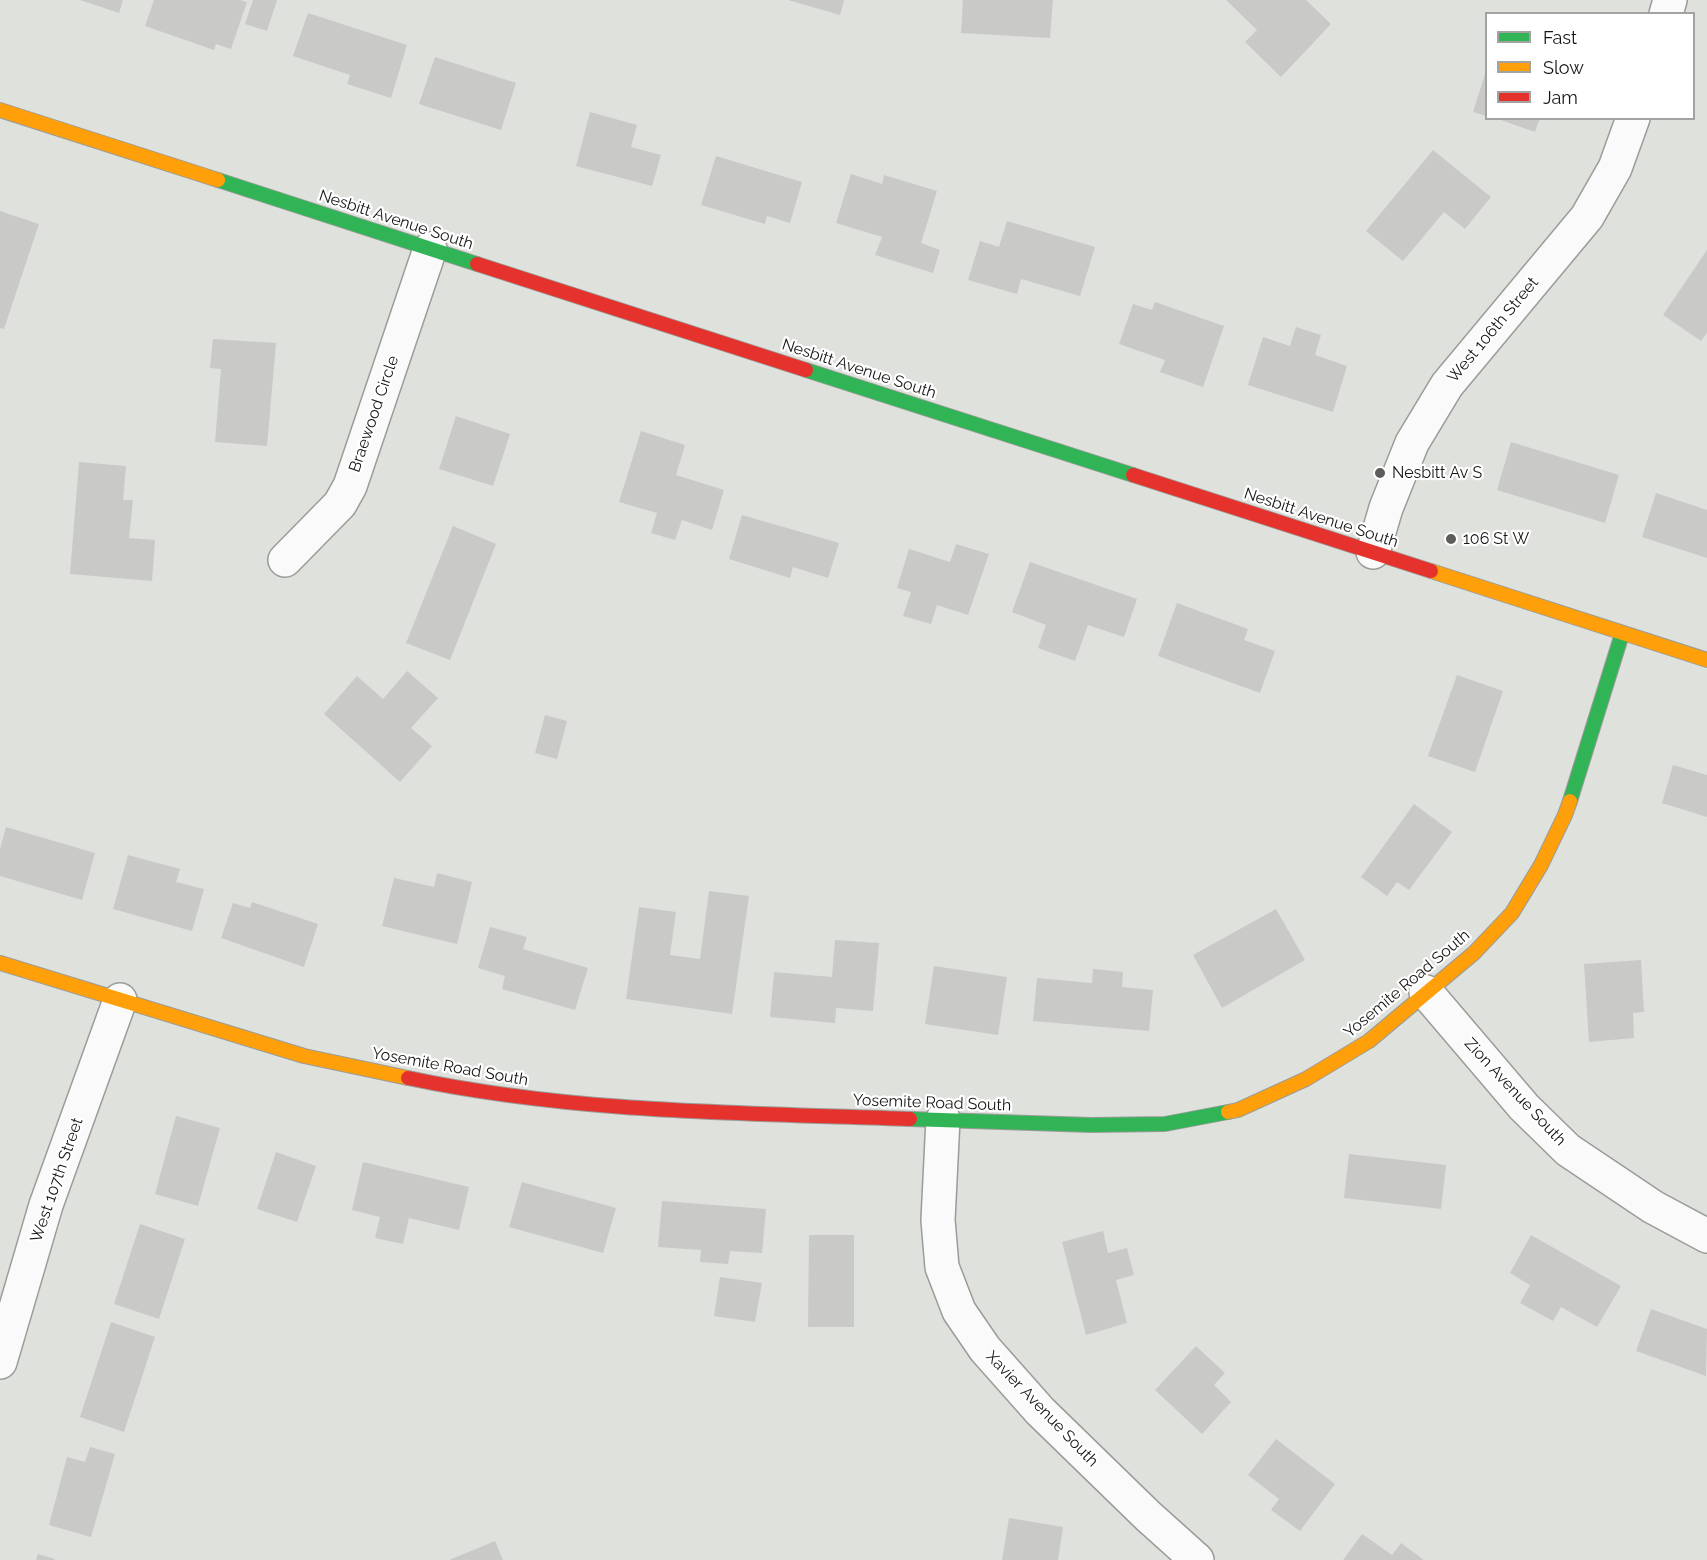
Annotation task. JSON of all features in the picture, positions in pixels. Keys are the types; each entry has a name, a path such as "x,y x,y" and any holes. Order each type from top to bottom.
{"street":[{"name":"Nesbitt Avenue South","path":"0,110 1707,660"},
{"name":"West 106th Street","path":"1372,552 1386,508 1412,443 1447,385 1587,217 1615,168 1632,120"},
{"name":"Braewood Circle","path":"285,560 340,504 350,486 430,249"},
{"name":"Yosemite Road South","path":"0,963 304,1056 443,1085 561,1102 691,1111 1091,1125 1165,1124 1238,1110 1306,1079 1369,1041 1474,953 1512,913 1541,865 1565,815 1622,634"},
{"name":"Zion Avenue South","path":"1426,992 1524,1107 1568,1150 1653,1207 1707,1236"},
{"name":"West 107th Street","path":"0,1362 46,1205 120,1000"},
{"name":"Xavier Avenue South","path":"943,1119 938,1220 942,1267 959,1311 985,1349 1040,1411 1148,1516 1197,1560"}],"building":[{"path":"80,0 123,0 119,13"},
{"path":"154,0 240,0 247,2 231,49 216,44 214,50 145,26"},
{"path":"253,0 277,0 267,31 245,24"},
{"path":"788,0 844,0 840,15"},
{"path":"963,0 1053,0 1050,38 961,33"},
{"path":"1226,0 1306,0 1331,24 1281,77 1245,42 1257,30"},
{"path":"308,13 407,45 391,98 347,84 350,75 293,56"},
{"path":"435,57 516,83 501,130 419,104"},
{"path":"1485,74 1485,116 1473,112"},
{"path":"590,112 637,125 631,147 661,155 652,186 576,166"},
{"path":"1501,120 1539,120 1535,132"},
{"path":"1433,150 1491,197 1465,229 1444,212 1403,261 1366,231"},
{"path":"716,156 802,182 790,223 767,216 765,224 701,205"},
{"path":"851,174 882,184 884,175 937,191 921,243 940,250 933,273 875,255 882,237 836,223"},
{"path":"0,211 39,224 4,329 0,328"},
{"path":"1007,221 1095,247 1080,296 1021,279 1017,294 968,280 980,241 999,247"},
{"path":"1707,250 1707,333 1701,341 1663,315"},
{"path":"1155,302 1224,326 1203,387 1160,372 1165,360 1119,344 1133,304 1152,310"},
{"path":"1296,327 1321,335 1315,355 1347,366 1333,412 1248,385 1263,337 1290,346"},
{"path":"213,339 276,343 267,446 215,442 221,369 210,368"},
{"path":"456,416 510,434 493,486 439,469"},
{"path":"641,431 685,445 676,475 724,490 712,530 682,520 675,540 651,533 657,513 619,502"},
{"path":"1511,442 1619,475 1605,523 1497,490"},
{"path":"79,462 126,466 123,500 133,500 129,538 155,540 152,581 70,574"},
{"path":"1656,493 1707,510 1707,558 1642,537"},
{"path":"742,515 839,543 828,578 793,567 790,578 729,559"},
{"path":"453,526 496,544 450,660 406,643"},
{"path":"956,544 989,554 968,615 937,605 931,624 903,616 911,592 897,588 909,549 950,562"},
{"path":"1030,562 1137,599 1124,637 1088,625 1075,661 1038,648 1046,625 1012,612"},
{"path":"1177,603 1248,629 1244,640 1275,651 1260,693 1158,656"},
{"path":"407,671 438,698 411,728 432,746 400,782 324,714 357,676 383,699"},
{"path":"1457,675 1503,691 1475,772 1428,756"},
{"path":"545,715 567,721 557,759 535,753"},
{"path":"1673,765 1707,775 1707,817 1662,803"},
{"path":"1414,804 1452,832 1409,890 1397,882 1387,896 1361,877"},
{"path":"6,827 95,853 82,900 0,876 0,849"},
{"path":"128,855 180,869 176,882 204,889 192,931 113,909"},
{"path":"437,873 472,882 457,944 382,926 394,878 434,887"},
{"path":"709,891 749,896 732,1014 626,999 639,907 676,912 670,955 700,959"},
{"path":"252,902 318,924 304,967 221,938 233,903 250,908"},
{"path":"1276,909 1305,960 1222,1008 1193,955"},
{"path":"490,927 527,937 523,949 588,968 575,1010 502,989 505,976 478,968"},
{"path":"835,940 879,943 873,1011 836,1008 835,1023 770,1017 774,972 832,977"},
{"path":"1641,960 1644,1012 1633,1013 1634,1038 1589,1042 1584,964"},
{"path":"934,966 1007,977 998,1035 925,1024"},
{"path":"1093,969 1123,972 1122,987 1153,990 1149,1031 1033,1021 1037,978 1092,983"},
{"path":"176,1116 220,1128 198,1206 155,1194"},
{"path":"276,1152 316,1166 297,1222 257,1209"},
{"path":"1349,1154 1446,1165 1441,1209 1344,1198"},
{"path":"363,1162 469,1187 459,1230 409,1218 403,1244 375,1238 380,1217 352,1210"},
{"path":"522,1182 616,1208 603,1253 509,1227"},
{"path":"662,1201 766,1209 762,1253 730,1251 728,1264 700,1262 701,1250 658,1247"},
{"path":"140,1224 185,1239 159,1319 114,1304"},
{"path":"1103,1231 1108,1253 1127,1248 1134,1275 1116,1280 1127,1323 1086,1335 1062,1242"},
{"path":"809,1235 854,1235 854,1327 808,1327"},
{"path":"1531,1235 1621,1286 1597,1327 1561,1307 1553,1321 1520,1303 1530,1285 1510,1273"},
{"path":"720,1277 762,1283 755,1322 714,1316"},
{"path":"1651,1309 1707,1329 1706,1376 1636,1351"},
{"path":"111,1322 155,1337 124,1432 80,1417"},
{"path":"1196,1346 1225,1373 1214,1385 1231,1402 1202,1434 1155,1390"},
{"path":"1276,1439 1335,1484 1300,1531 1271,1510 1279,1499 1248,1475"},
{"path":"90,1447 115,1454 91,1537 49,1525 67,1457 85,1462"},
{"path":"1009,1518 1063,1527 1058,1560 1002,1560"},
{"path":"1362,1534 1392,1555 1401,1543 1424,1560 1343,1560"},
{"path":"495,1541 503,1560 449,1560"},
{"path":"38,1554 55,1559 36,1560"}],"traffic: fast":[{"path":"218,180 477,264"},
{"path":"806,370 1133,475"},
{"path":"1570,801 1622,634"},
{"path":"910,1119 1091,1125 1165,1124 1228,1112"}],"traffic: slow":[{"path":"0,110 218,180"},
{"path":"1431,571 1707,660"},
{"path":"1228,1112 1238,1110 1306,1079 1369,1041 1474,953 1512,913 1541,865 1570,801"},
{"path":"0,963 304,1056 408,1078"}],"traffic: jam":[{"path":"477,264 806,370"},
{"path":"1133,475 1431,571"},
{"path":"408,1078 470,1090 595,1105 721,1113 910,1119"}],"place":[{"name":"Nesbitt Av S","path":"1380,473"},
{"name":"106 St W","path":"1451,539"}]}
